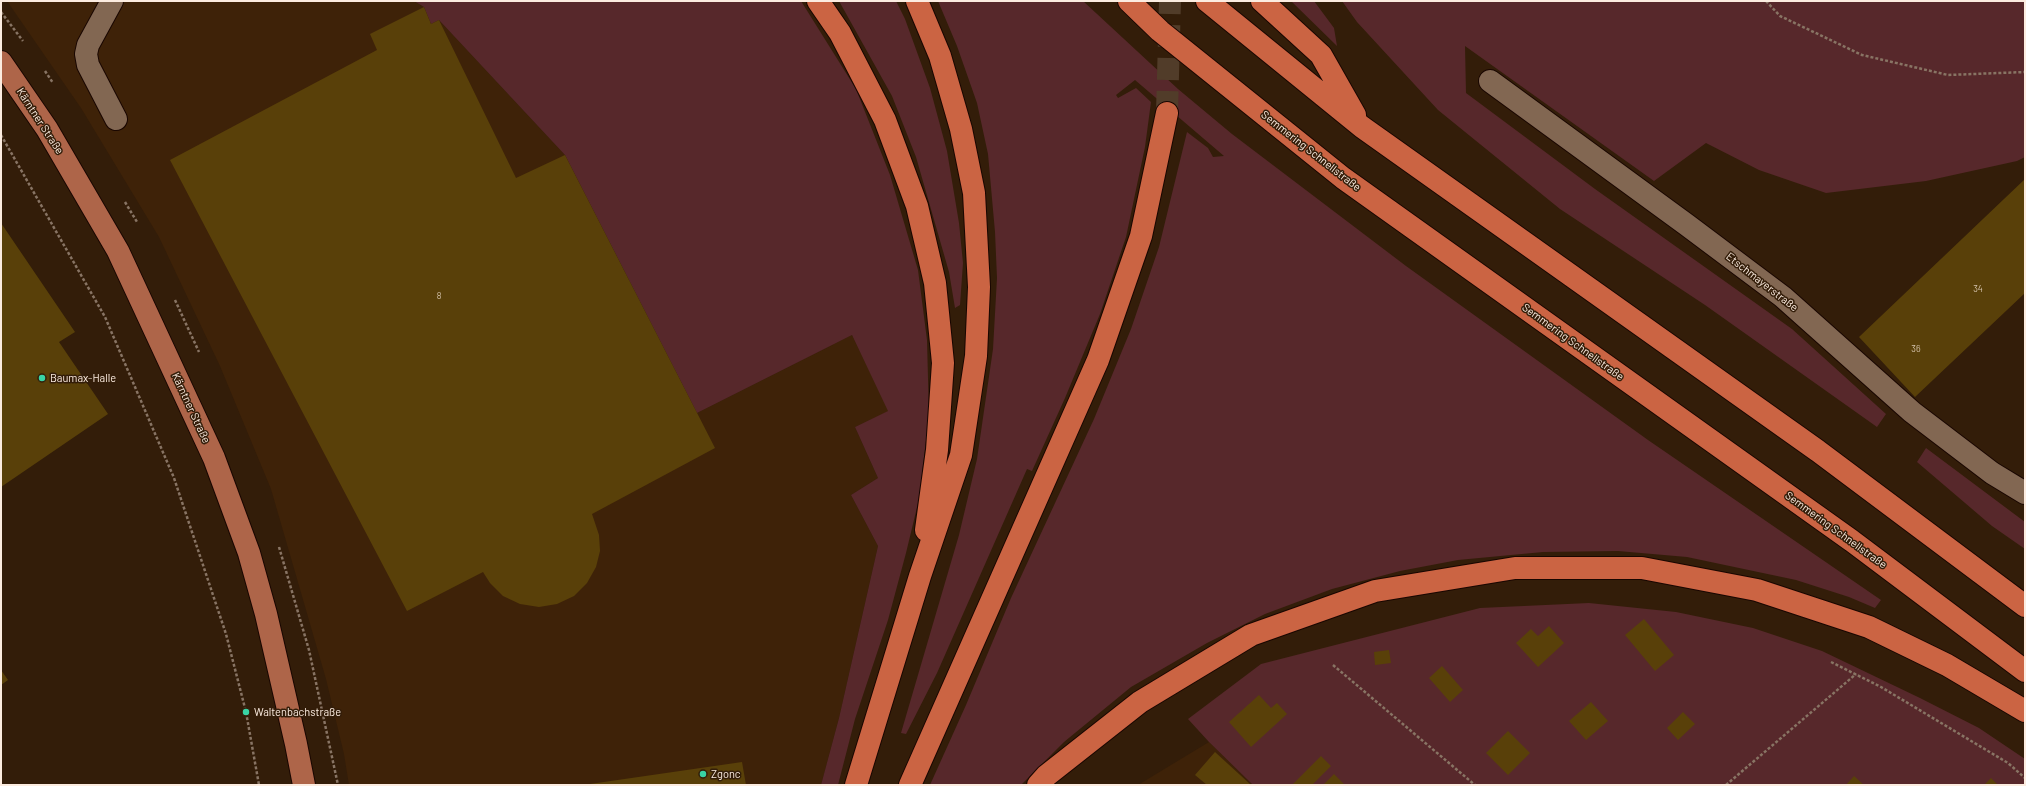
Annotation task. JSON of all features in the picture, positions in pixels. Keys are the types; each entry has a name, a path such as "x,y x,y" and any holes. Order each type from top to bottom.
{"highway":[{"path":"818,1 840,33 885,120 917,206 935,283 943,363 936,450 920,576"},
{"path":"856,785 920,576 962,455 976,356 979,287 974,193 961,130 940,56 917,1"},
{"name":"Semmering Schnellstraße","path":"1129,1 1160,31 1343,178 1852,541 2025,671"},
{"path":"1206,1 1362,127 1636,324 1818,451 2025,606"},
{"path":"1262,1 1321,55 1362,127"},
{"path":"910,785 1098,360 1141,236 1167,113"},
{"path":"1038,785 1046,776 1140,702 1251,635 1375,591 1515,568 1642,568 1757,590 1869,627 1948,665 2025,712"}],"main road":[{"name":"Kärntner Straße","path":"1,62 47,129 118,251 214,458 249,553 266,614 304,785"}],"street":[{"path":"112,1 88,45 86,54 88,65 116,119"},
{"name":"Etschmayerstraße","path":"1490,82 1687,225 1783,298 1912,412 1992,473 2025,493"}],"path":[{"path":"1766,1 1780,16 1862,55 1948,75 2025,72"},
{"path":"1,135 105,317 174,478 226,634 246,712 259,785"},
{"path":"1831,662 1881,687 2008,763 2025,778"},
{"path":"1334,665 1475,785"},
{"path":"1726,785 1856,674"}],"shaded area":[{"path":"7,1 414,1 424,7 431,24 439,20 565,155 697,413 852,335 889,411 855,427 878,478 851,495 878,546 839,718 821,785 349,785 344,754 326,679 271,489 220,366 159,237 81,108"},
{"path":"414,1 801,1 856,89 890,175 918,270 927,340 929,416 919,499 906,553 888,620 855,719 838,785 821,785 839,718 878,546 851,495 878,478 855,427 888,411 852,335 697,413 565,155 439,20 431,24 424,7"},
{"path":"839,1 896,1 905,19 930,88 947,151 959,223 963,263 960,305 955,308 949,272 916,157 892,96"},
{"path":"938,1 1083,1 1178,89 1232,134 1406,266 1648,440 1881,600 1875,608 1849,597 1796,580 1687,557 1618,551 1543,552 1458,560 1400,571 1332,589 1265,614 1207,643 1131,687 1064,742 1021,785 930,785 966,705 1011,598 1094,419 1131,329 1159,247 1187,132 1208,148 1213,157 1224,156 1135,80 1116,95 1118,98 1136,88 1151,102 1145,147 1126,237 1100,314 1065,398 1032,471 1027,469 937,673 906,734 901,733 959,535 977,459 993,349 997,278 995,232 988,154 977,103 957,46"},
{"path":"1291,1 1314,1 1334,28 1337,46"},
{"path":"1342,1 2025,1 2025,157 2017,161 1926,181 1826,193 1759,170 1706,143 1654,181 1465,46 1466,93 1595,189 1792,329 1886,414 1877,427 1705,305 1560,209 1438,110 1357,22"},
{"path":"1926,448 2025,522 2025,549 1992,526 1917,462"},
{"path":"1589,603 1676,612 1753,628 1822,651 1979,728 2025,759 2025,785 1253,785 1188,719 1261,664 1480,608"},
{"path":"1209,742 1253,785 1138,785"}],"building":[{"path":"424,7 431,24 439,20 516,178 565,155 715,448 592,514 599,535 600,551 596,567 587,583 574,596 557,604 539,607 520,604 503,596 490,583 483,572 407,611 170,160 377,50 370,34"},
{"path":"2025,179 2025,293 1915,397 1859,337"},
{"name":"Baumax-Halle","path":"1,223 75,332 59,342 108,414 1,487"},
{"path":"1644,619 1674,655 1655,671 1625,635"},
{"path":"1549,626 1564,643 1538,667 1516,643 1531,629 1538,636"},
{"path":"1389,650 1391,663 1375,665 1374,652"},
{"path":"1442,666 1463,690 1450,702 1429,678"},
{"path":"1,670 8,680 1,685"},
{"path":"1259,695 1271,708 1277,703 1287,714 1251,747 1229,722"},
{"path":"1591,702 1608,721 1586,740 1569,721"},
{"path":"1683,712 1695,724 1678,740 1667,728"},
{"path":"1508,731 1530,753 1508,775 1486,753"},
{"path":"1215,752 1251,785 1207,785 1195,775"},
{"path":"1321,756 1331,766 1312,785 1292,785"},
{"name":"Zgonc","path":"742,762 746,785 590,785 590,784"},
{"path":"1334,774 1345,785 1323,785"},
{"path":"1854,776 1864,785 1846,785"},
{"path":"1991,778 1998,785 1984,785"}],"tunnel":[{"path":"1167,113 1170,1"}],"place":[{"name":"Baumax-Halle","path":"42,378"},
{"name":"Waltenbachstraße","path":"246,712"},
{"name":"Zgonc","path":"703,774"}]}
